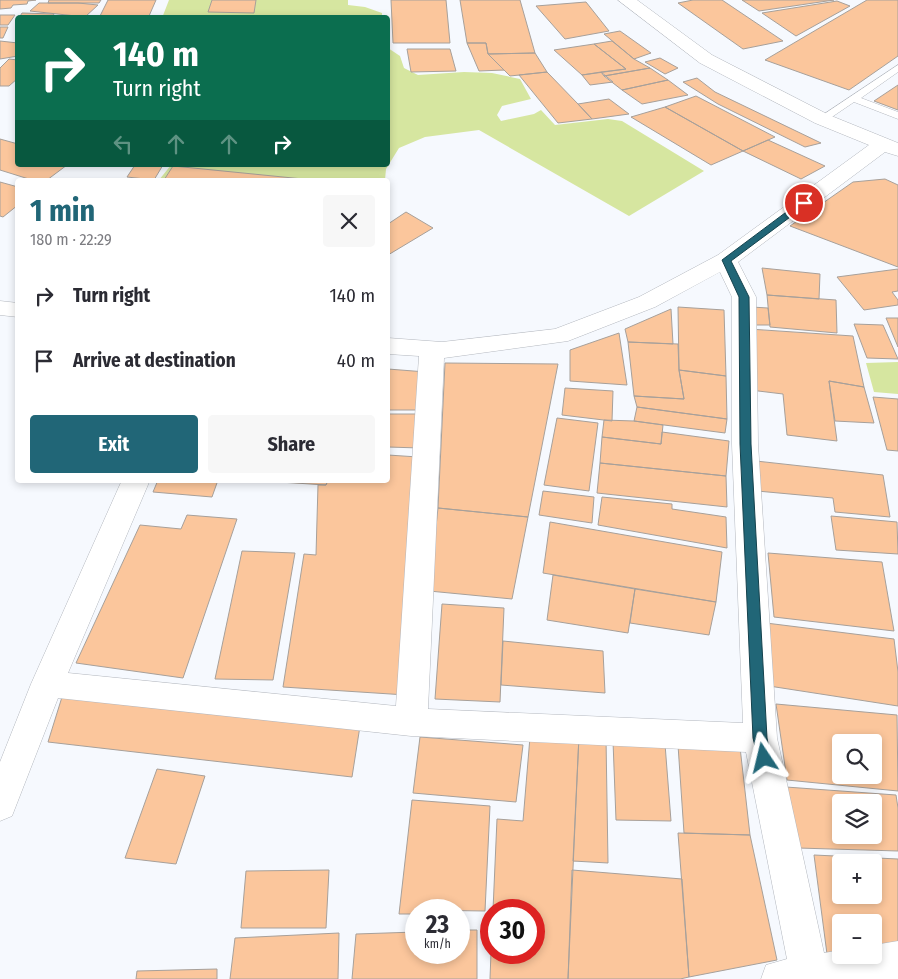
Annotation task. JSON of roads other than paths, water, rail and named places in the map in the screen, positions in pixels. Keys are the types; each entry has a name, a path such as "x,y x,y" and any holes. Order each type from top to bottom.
{"street":[{"path":"626,0 706,59 822,119 890,148"},
{"path":"390,346 432,349 559,336 647,302 726,260 890,148"},
{"path":"726,260 744,297 746,444 760,738 800,977 898,960"},
{"path":"0,308 15,310"},
{"path":"411,722 432,349"},
{"path":"0,805 48,684 135,483"},
{"path":"48,684 411,722 760,738"}],"lane":[{"path":"822,119 898,68"},
{"path":"853,98 898,116"}]}
